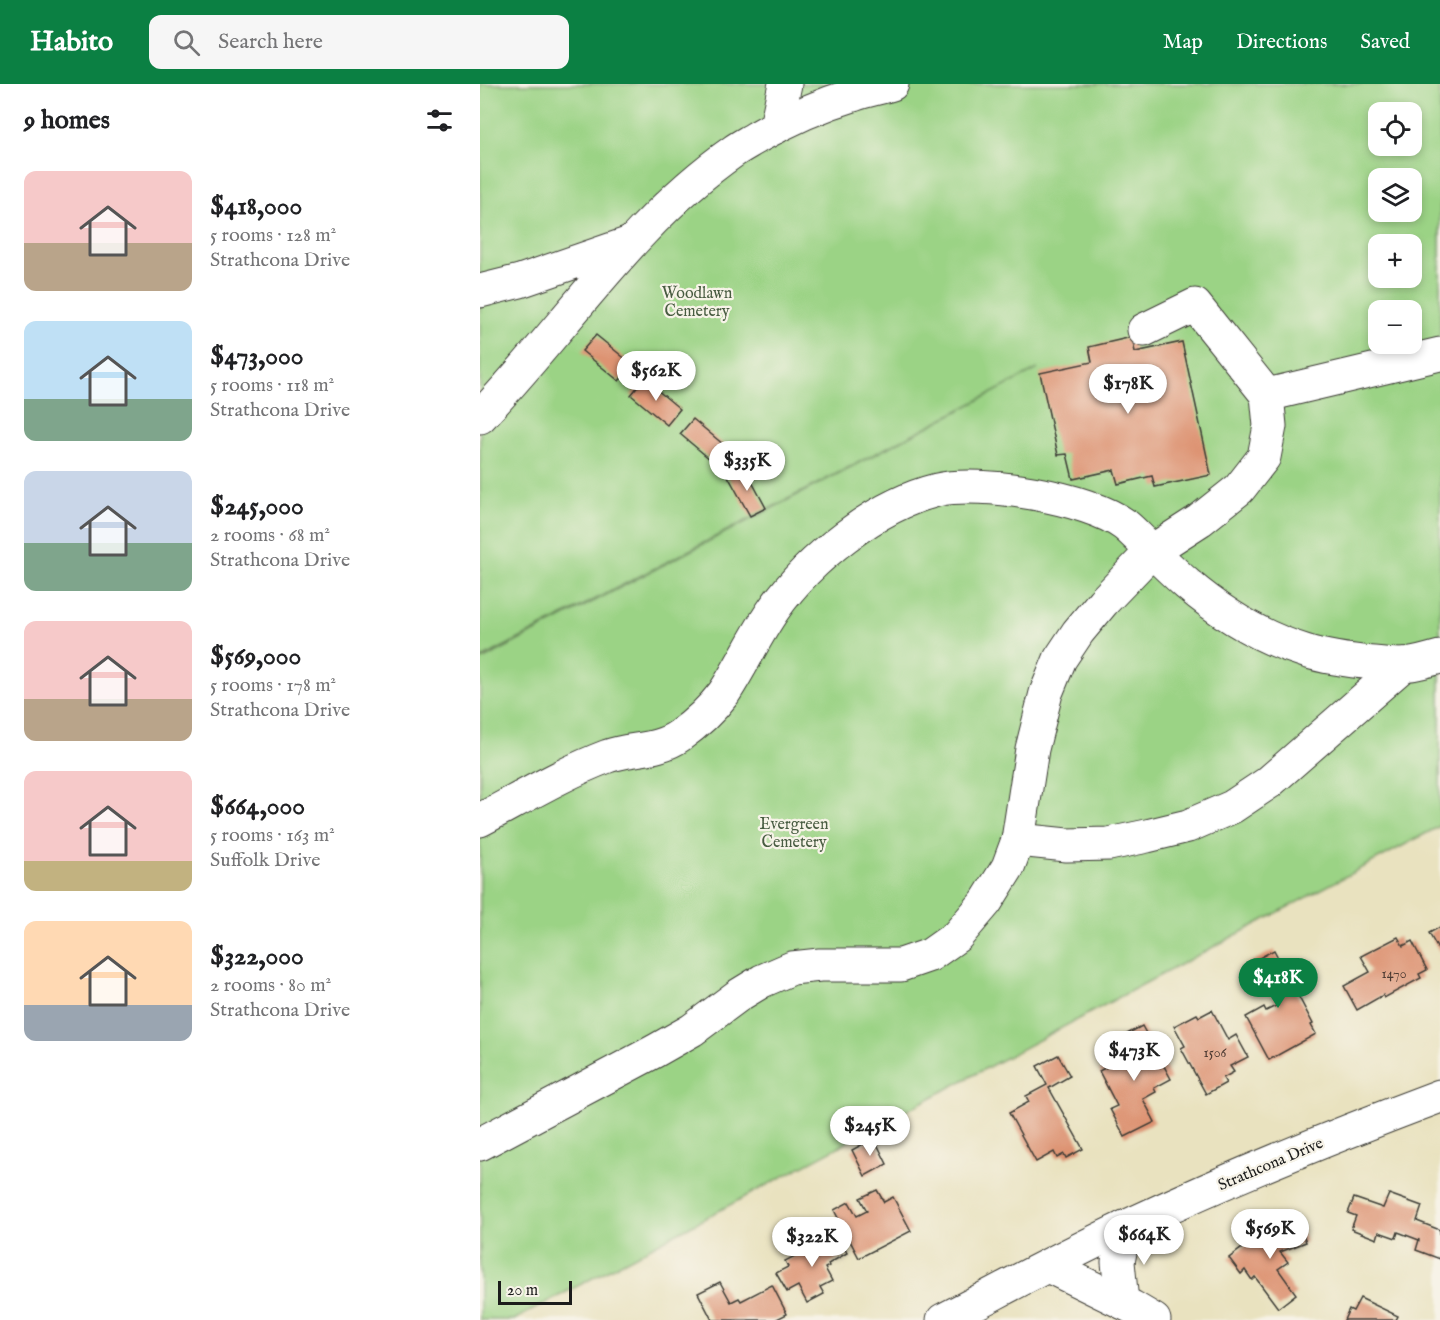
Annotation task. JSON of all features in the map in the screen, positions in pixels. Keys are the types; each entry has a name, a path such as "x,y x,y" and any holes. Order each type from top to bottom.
{"street":[{"path":"776,127 785,84"},
{"path":"480,417 632,242 665,208 698,179 735,150 776,127 852,95 892,84"},
{"path":"480,291 520,281 632,242"},
{"path":"480,1144 692,1030 762,981 792,968 820,965 901,965 930,956 957,936 986,902 1008,867 1018,840 1032,749 1046,693 1059,659 1103,602 1152,551 1200,520 1239,489 1264,457 1270,426 1268,395 1195,305 1144,330"},
{"path":"1268,395 1440,354"},
{"path":"480,820 582,767 612,755 653,747 676,739 705,716 724,692 774,609 806,570 841,540 878,515 908,500 938,490 973,486 1013,490 1059,498 1094,508 1124,524 1188,584 1226,614 1266,636 1305,651 1351,661 1403,665 1440,657"},
{"path":"1018,840 1067,845 1109,844 1188,826 1232,807 1268,783 1403,665"},
{"name":"Strathcona Drive","path":"944,1320 1125,1227 1269,1162 1440,1096"},
{"path":"1408,1108 1440,1121"},
{"path":"1122,1302 1118,1262 1125,1227"},
{"path":"1048,1266 1154,1320"}],"green space":[{"name":"Evergreen Cemetery","path":"480,84 1440,84 1440,826 514,1320 480,1320 480,661 1038,369 480,659"}],"building":[{"path":"596,335 633,365 619,381 582,351"},
{"path":"1132,337 1135,352 1182,342 1211,475 1155,487 1152,476 1118,484 1114,470 1073,479 1067,454 1058,455 1040,373 1092,362 1089,347"},
{"path":"644,379 680,409 667,425 631,395"},
{"path":"693,419 730,450 717,465 680,434"},
{"path":"744,467 766,508 750,516 728,476"},
{"path":"1440,927 1440,953 1429,933"},
{"path":"1398,937 1403,946 1412,941 1427,970 1419,974 1421,978 1357,1010 1344,986 1370,972 1361,956"},
{"path":"1274,950 1316,1034 1269,1060 1246,1017 1264,1007 1266,1011 1278,1005 1267,984 1257,990 1244,966"},
{"path":"1212,1010 1228,1040 1236,1035 1248,1057 1230,1066 1234,1072 1223,1078 1226,1083 1206,1094 1181,1048 1185,1046 1174,1026 1197,1014 1199,1017"},
{"path":"1142,1026 1171,1079 1154,1088 1156,1092 1143,1099 1155,1122 1125,1137 1110,1109 1117,1106 1099,1071 1118,1061 1115,1055 1129,1048 1123,1036"},
{"path":"1058,1055 1070,1076 1049,1088 1083,1149 1066,1158 1064,1154 1057,1158 1054,1152 1036,1162 1009,1113 1029,1102 1026,1096 1047,1085 1037,1066"},
{"path":"874,1138 887,1164 865,1176 852,1150"},
{"path":"877,1190 884,1202 893,1197 911,1231 859,1258 834,1210 849,1202 857,1216 867,1211 860,1198"},
{"path":"1389,1194 1422,1206 1417,1221 1440,1230 1440,1259 1416,1250 1419,1240 1398,1232 1396,1238 1379,1232 1377,1239 1351,1229 1356,1216 1348,1213 1354,1198 1383,1208"},
{"path":"1298,1220 1306,1242 1280,1252 1288,1262 1278,1269 1296,1294 1278,1308 1255,1277 1252,1280 1245,1270 1241,1274 1229,1258 1265,1231"},
{"path":"837,1234 847,1253 825,1268 832,1281 820,1287 824,1294 807,1303 798,1286 787,1292 776,1273 788,1267 785,1261"},
{"path":"720,1282 731,1302 739,1298 741,1301 772,1285 787,1314 775,1320 712,1320 698,1293"},
{"path":"1360,1298 1398,1316 1396,1320 1344,1320 1349,1309 1353,1311"}],"park label":[{"name":"Woodlawn Cemetery","path":"697,301"}]}
